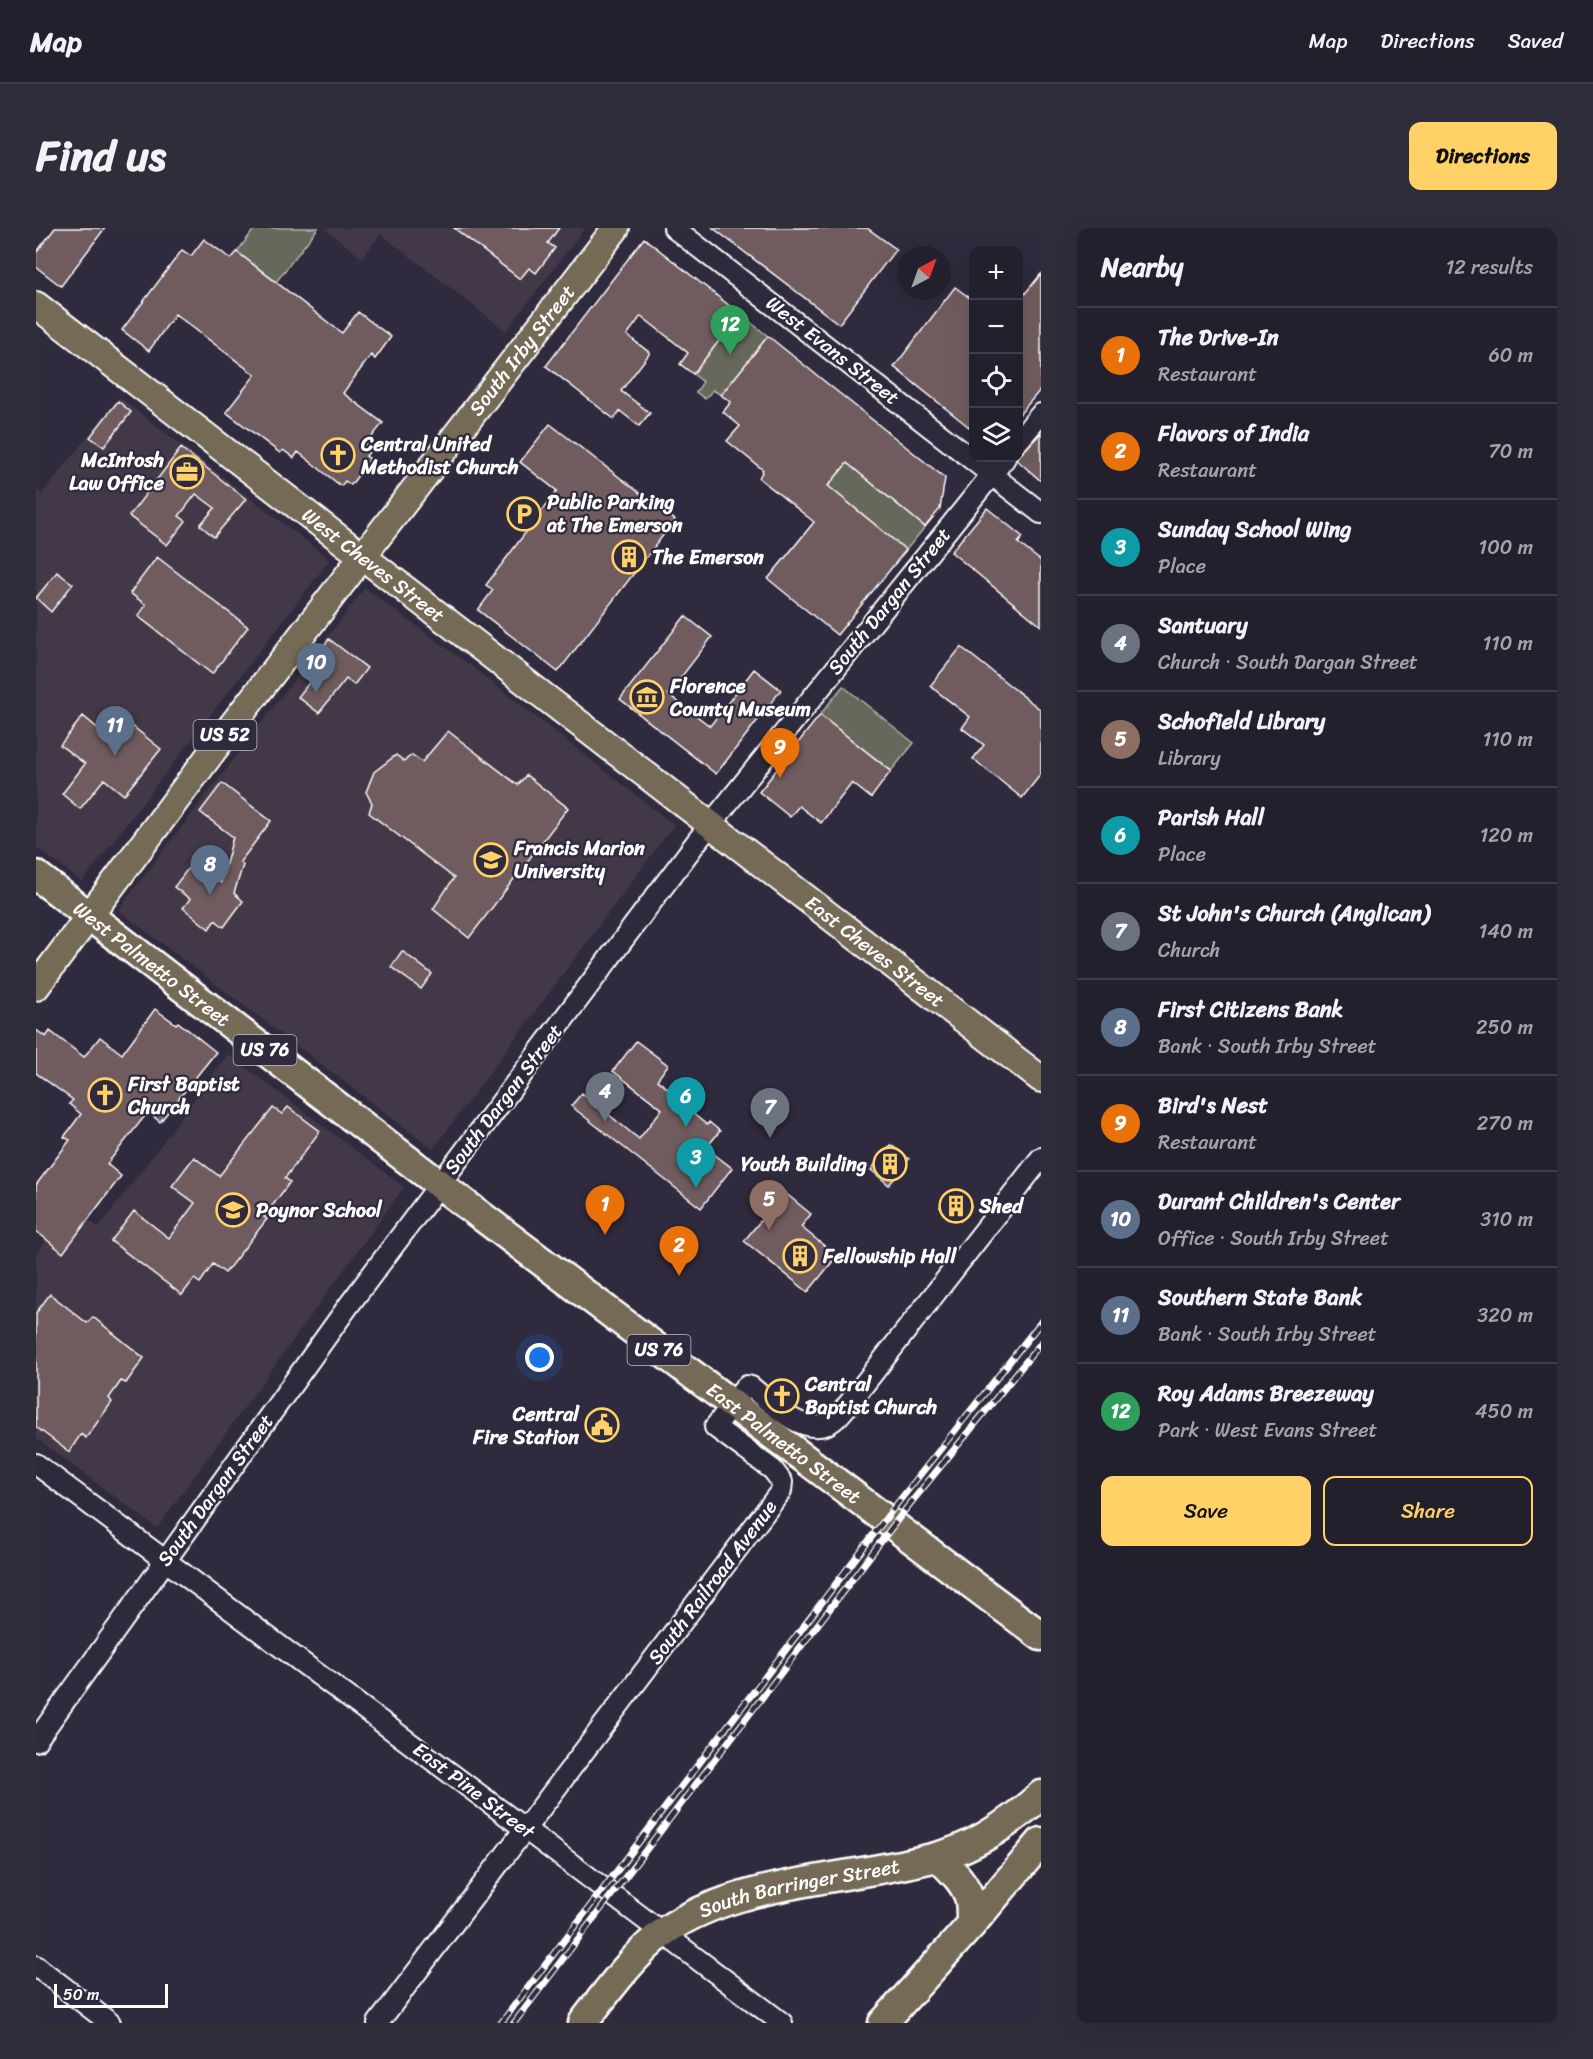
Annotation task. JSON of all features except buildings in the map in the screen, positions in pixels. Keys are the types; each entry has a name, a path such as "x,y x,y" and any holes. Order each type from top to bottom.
{"highway":[{"name":"West Palmetto Street","path":"36,875 439,1184"},
{"name":"East Palmetto Street","path":"439,1184 1041,1636"},
{"name":"South Barringer Street","path":"583,2023 610,1988 663,1933 707,1908 769,1890 938,1857 972,1843 1000,1827 1041,1795"},
{"path":"883,2023 971,1925 1041,1842"},
{"path":"938,1857 964,1886 970,1900 971,1925"}],"main road":[{"name":"South Irby Street","path":"36,987 230,728 616,228"},
{"name":"West Cheves Street","path":"36,305 710,825"},
{"name":"East Cheves Street","path":"710,825 1041,1079"}],"street":[{"name":"West Evans Street","path":"674,228 1041,513"},
{"path":"1023,435 1041,414"},
{"name":"South Dargan Street","path":"36,1741 267,1416 439,1184 710,825 1001,462"},
{"name":"South Railroad Avenue","path":"378,2023 781,1491 782,1482 773,1470 715,1428 732,1404 747,1386 800,1422 817,1426 832,1421 847,1407 1041,1158"},
{"name":"East Pine Street","path":"36,1464 782,2023"},
{"path":"36,1966 110,2023"}],"shaded area":[{"path":"324,228 585,228 506,331 381,234 362,258"},
{"path":"119,397 327,557 329,561 82,882 36,847 36,489 42,494"},
{"name":"Francis Marion University","path":"365,588 471,666 674,825 433,1149 118,910"},
{"path":"228,1054 404,1187 157,1528 36,1438 36,1254 72,1207 99,1228"}],"green space":[{"path":"255,228 318,228 276,282 237,252"},
{"path":"740,314 768,336 721,395 713,390 705,399 696,392 703,382 693,374"},
{"path":"847,463 925,527 906,550 828,486"},
{"path":"843,686 914,743 891,771 820,715"}],"railway":[{"path":"501,2023 896,1505 1041,1322"},
{"path":"514,2023 905,1510 1041,1343"}],"place":[{"name":"Roy Adams Breezeway","path":"730,355"},
{"name":"Central United Methodist Church","path":"338,455"},
{"name":"McIntosh Law Office","path":"187,472"},
{"name":"Public Parking at The Emerson","path":"524,514"},
{"name":"The Emerson","path":"629,557"},
{"name":"Durant Children's Center","path":"316,693"},
{"name":"Florence County Museum","path":"647,697"},
{"name":"Southern State Bank","path":"115,756"},
{"name":"Bird's Nest","path":"780,778"},
{"name":"Francis Marion University","path":"491,860"},
{"name":"First Citizens Bank","path":"210,895"},
{"name":"First Baptist Church","path":"105,1095"},
{"name":"Santuary","path":"605,1122"},
{"name":"Parish Hall","path":"686,1127"},
{"name":"St John's Church (Anglican)","path":"770,1138"},
{"name":"Youth Building","path":"890,1164"},
{"name":"Sunday School Wing","path":"696,1188"},
{"name":"Shed","path":"956,1206"},
{"name":"Poynor School","path":"233,1210"},
{"name":"Schofield Library","path":"769,1230"},
{"name":"The Drive-In","path":"605,1235"},
{"name":"Fellowship Hall","path":"800,1256"},
{"name":"Flavors of India","path":"679,1276"},
{"name":"Central Baptist Church","path":"782,1396"},
{"name":"Central Fire Station","path":"602,1425"}]}
